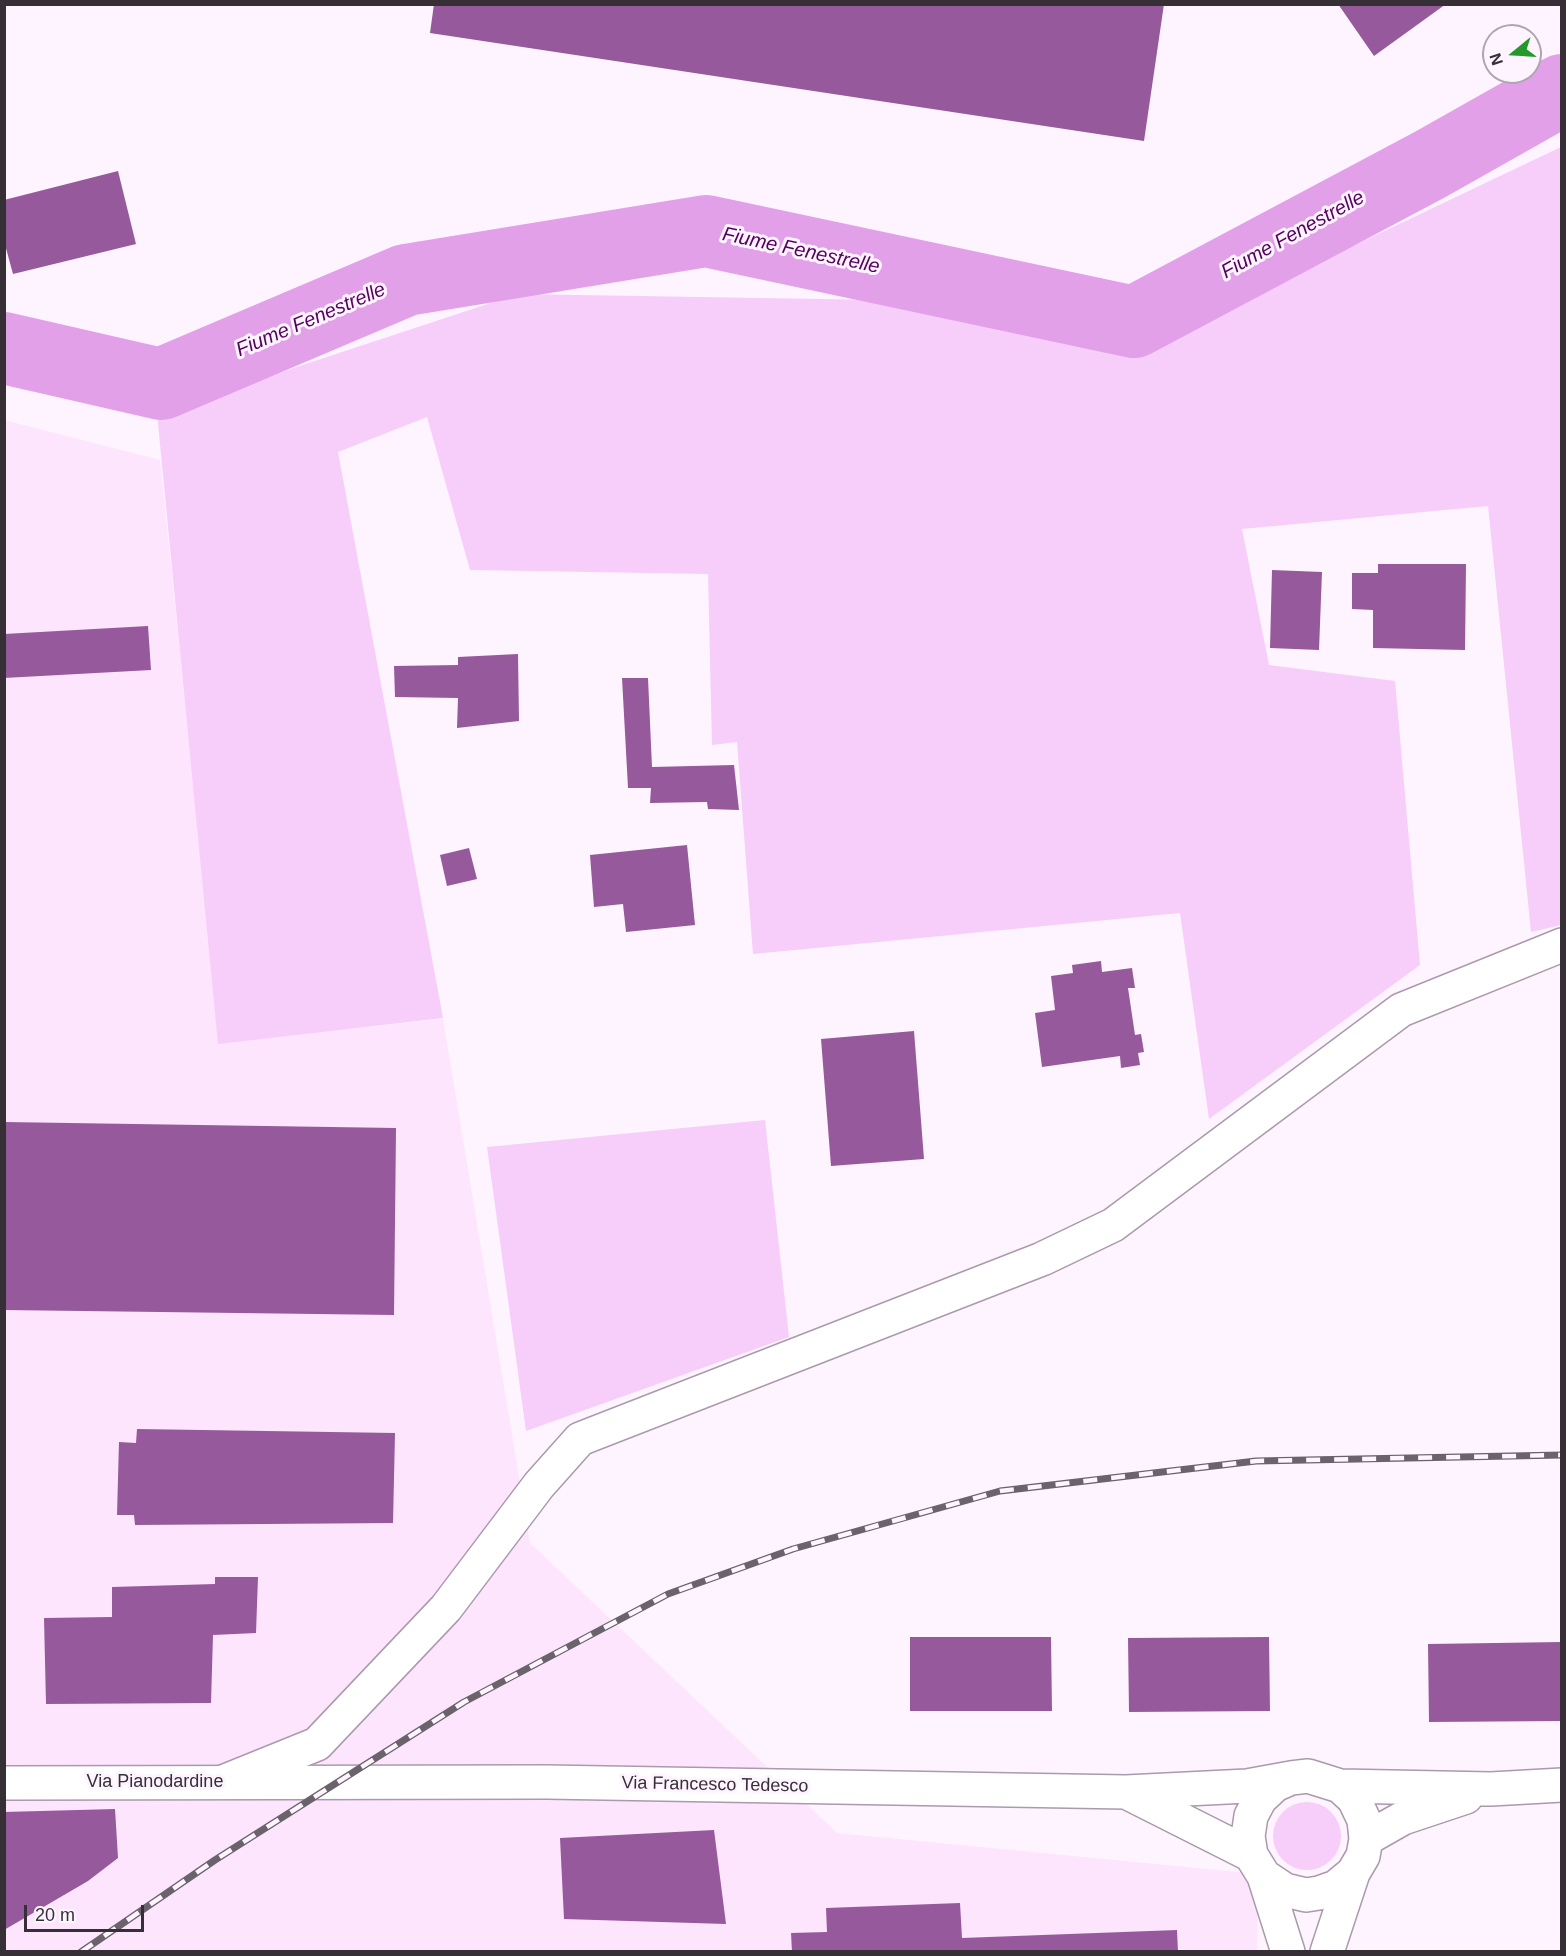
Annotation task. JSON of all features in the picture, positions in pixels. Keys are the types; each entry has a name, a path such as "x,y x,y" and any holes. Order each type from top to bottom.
{"street":[{"path":"223,1782 317,1744 446,1608 539,1485 580,1439 1042,1259 1113,1225 1401,1010 1562,945"},
{"name":"Via Francesco Tedesco","path":"305,1782 559,1782 1126,1792 1247,1786 1308,1776 1340,1786 1491,1789 1562,1785"},
{"path":"1288,1952 1248,1836 1251,1816 1260,1799 1275,1785 1291,1778"},
{"name":"Via Pianodardine","path":"4,1783 305,1782"},
{"path":"1327,1952 1353,1873 1363,1856 1366,1839 1364,1820 1359,1809 1340,1786"},
{"name":"Via Francesco Tedesco","path":"1366,1839 1403,1818 1491,1789"},
{"name":"Via Francesco Tedesco","path":"1126,1792 1258,1866 1285,1890 1306,1895 1319,1893 1336,1887 1353,1873"}],"shaded area":[{"path":"1561,147 1561,925 1531,932 1488,506 1242,529 1269,665 1395,681 1420,965 1209,1119 1180,913 753,954 737,742 712,745 708,574 470,570 427,417 338,452 443,1018 218,1044 157,413 518,294 882,300 1111,345 1353,246"},
{"path":"4,420 160,460 220,1042 443,1019 530,1543 837,1833 1258,1874 1257,1951 5,1951"},
{"path":"765,1120 789,1337 526,1431 487,1147"},
{"path":"1307,1802 1320,1805 1331,1812 1338,1823 1341,1836 1338,1849 1331,1860 1320,1867 1307,1870 1294,1867 1283,1860 1276,1849 1273,1836 1276,1823 1283,1812 1294,1805"}],"building":[{"path":"434,4 1164,4 1144,141 430,33"},
{"path":"1338,4 1446,4 1374,56"},
{"path":"118,171 136,244 13,274 4,241 4,200"},
{"path":"1378,564 1466,564 1465,650 1373,648 1373,610 1352,609 1352,573 1378,573"},
{"path":"1272,570 1322,572 1319,650 1270,648"},
{"path":"148,626 151,670 4,678 4,634"},
{"path":"518,654 519,721 457,728 458,698 395,697 394,666 458,665 458,657"},
{"path":"622,678 648,678 652,767 734,765 739,810 708,809 707,802 650,803 651,788 628,788"},
{"path":"687,845 695,925 626,932 623,904 594,907 590,855"},
{"path":"469,848 477,879 447,886 440,855"},
{"path":"1101,961 1102,972 1132,968 1135,988 1128,988 1135,1035 1141,1034 1144,1052 1138,1053 1140,1065 1121,1068 1120,1056 1042,1067 1035,1013 1055,1010 1051,976 1073,973 1072,965"},
{"path":"914,1031 924,1159 831,1166 821,1039"},
{"path":"4,1122 396,1128 394,1315 4,1310"},
{"path":"137,1429 395,1433 393,1523 135,1525 134,1515 117,1515 119,1442 136,1443"},
{"path":"215,1577 258,1577 256,1633 213,1635 211,1703 46,1704 44,1618 112,1617 112,1587 215,1584"},
{"path":"910,1637 1051,1637 1052,1711 910,1711"},
{"path":"1269,1637 1270,1711 1129,1712 1128,1638"},
{"path":"1562,1642 1562,1721 1429,1722 1428,1644"},
{"path":"115,1809 118,1858 88,1881 4,1930 4,1812"},
{"path":"714,1830 726,1924 564,1919 560,1838"},
{"path":"960,1903 962,1938 1177,1930 1178,1952 792,1952 791,1933 827,1932 826,1908"}],"waterway":[{"name":"Fiume Fenestrelle","path":"4,348 161,384 406,280 706,231 1134,322 1431,164 1562,90"}],"railway":[{"path":"81,1952 215,1860 464,1702 668,1594 793,1549 1000,1491 1256,1461 1562,1455"}]}
